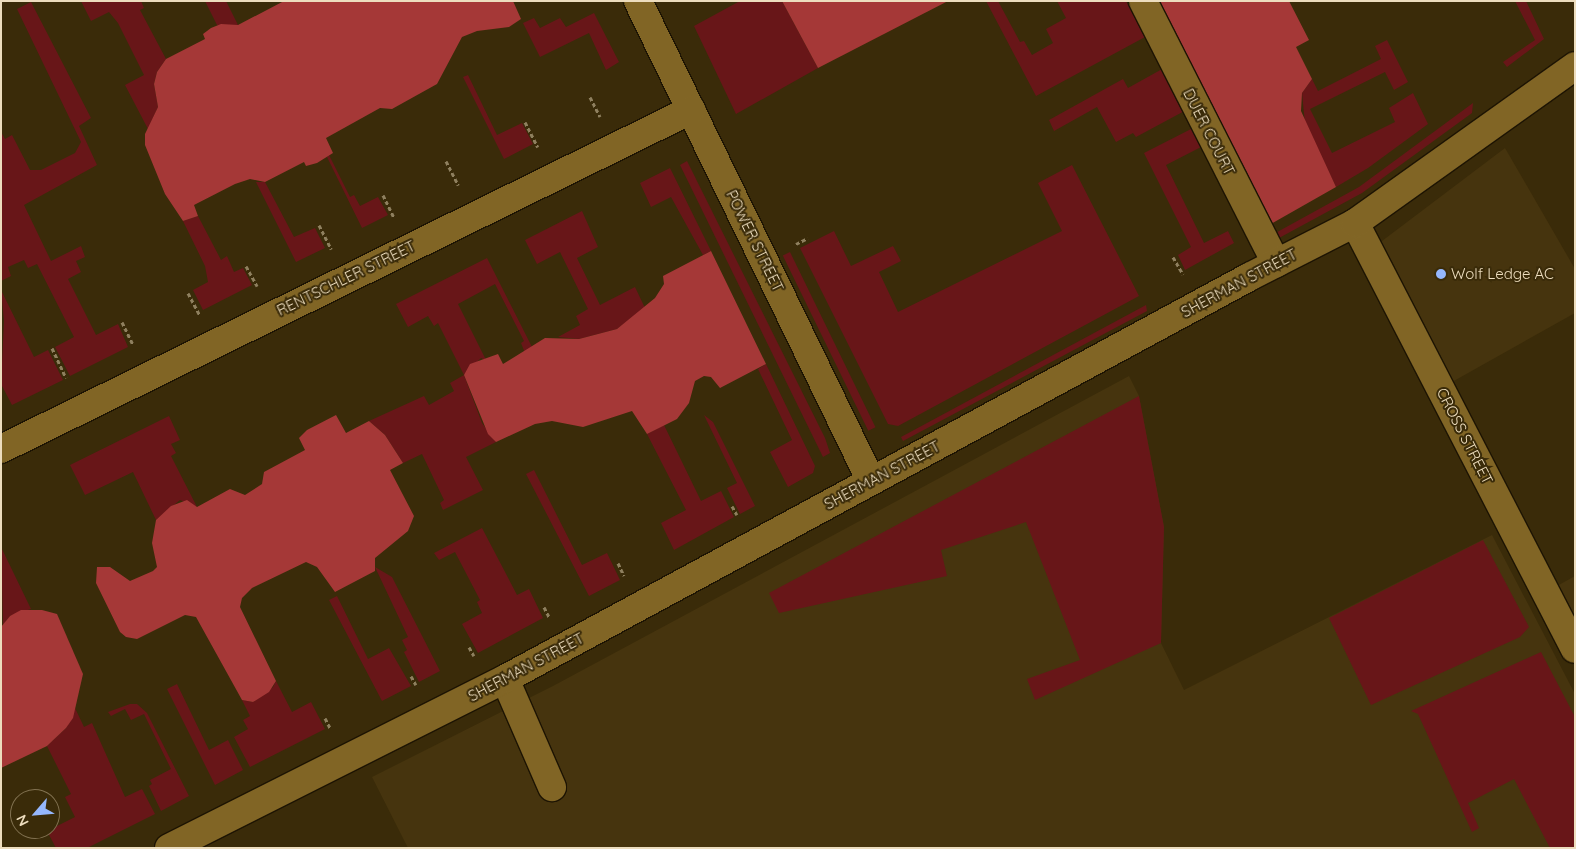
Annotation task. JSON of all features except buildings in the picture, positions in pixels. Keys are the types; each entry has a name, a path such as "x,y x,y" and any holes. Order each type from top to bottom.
{"street":[{"name":"POWER STREET","path":"638,1 871,481"},
{"name":"DUER COURT","path":"1143,1 1276,263"},
{"name":"SHERMAN STREET","path":"169,848 505,679 1276,263 1355,223 1575,66"},
{"name":"RENTSCHLER STREET","path":"1,449 691,110"},
{"name":"CROSS STREET","path":"1355,223 1575,649"},
{"path":"505,679 552,787"}],"path":[{"path":"590,97 601,120"},
{"path":"525,122 540,150"},
{"path":"446,161 460,188"},
{"path":"382,195 395,220"},
{"path":"319,226 332,252"},
{"path":"793,246 808,238"},
{"path":"1174,257 1184,277"},
{"path":"246,266 258,289"},
{"path":"188,293 200,317"},
{"path":"122,322 136,350"},
{"path":"52,348 69,383"},
{"path":"618,563 627,580"},
{"path":"469,647 476,659"},
{"path":"411,676 418,688"},
{"path":"325,718 332,731"}],"shaded area":[{"path":"81,1 141,1 144,8 140,10 166,59 157,72 154,84 158,107 148,129 125,85 144,75 118,23 109,12 91,21"},
{"path":"205,1 226,1 238,25 217,25"},
{"path":"284,1 513,1 521,19 509,27 477,31 462,37 437,84 392,109 380,108 326,138 333,153 317,163 306,166 304,162 265,182 250,179 235,184 194,205 198,216 183,221 165,194 145,145 145,134 158,107 154,84 157,72 166,59 205,39 203,34 211,28 221,24 238,25"},
{"path":"740,1 782,1 818,68 736,114 694,26"},
{"path":"782,1 948,1 818,68"},
{"path":"986,1 998,1 1020,42 1024,41 1032,55 1053,43 1046,29 1066,18 1057,1 1126,1 1145,37 1036,96"},
{"path":"1155,1 1289,1 1309,40 1296,47 1312,79 1302,93 1301,111 1336,187 1269,225"},
{"path":"1515,1 1526,1 1544,39 1507,67 1503,62 1535,40"},
{"path":"31,2 91,118 79,126 97,165 24,205 51,261 81,246 85,257 76,261 81,272 68,279 96,335 118,324 128,347 70,376 55,347 74,337 37,264 28,268 24,260 8,267 11,276 1,281 1,132 5,139 12,135 30,170 41,170 75,153 81,142 17,9"},
{"path":"594,13 619,62 606,70 589,33 540,57 523,23 534,18 540,28 560,18 566,27"},
{"path":"1387,40 1408,82 1394,90 1385,72 1310,109 1332,153 1395,122 1389,108 1413,93 1428,124 1368,168 1336,187 1305,124 1302,93 1312,79 1318,91 1381,59 1375,46"},
{"path":"1164,68 1190,108 1136,137 1133,133 1116,142 1097,107 1054,131 1049,120 1123,79 1128,88"},
{"path":"468,75 497,135 522,123 533,144 504,159 463,77"},
{"path":"1473,103 1472,113 1362,193 1279,238 1270,236 1359,187"},
{"path":"1193,128 1203,146 1166,165 1204,243 1228,231 1234,243 1185,270 1178,255 1191,247 1144,153"},
{"path":"1505,148 1575,269 1575,313 1452,382 1381,247 1382,241"},
{"path":"329,155 350,197 354,195 360,206 378,197 388,215 362,228 327,157"},
{"path":"687,161 825,438 830,453 823,457 680,165"},
{"path":"1072,165 1139,296 898,426 888,424 800,248 834,231 851,266 893,246 901,261 879,272 898,312 1062,231 1038,183"},
{"path":"670,168 711,251 703,255 671,197 651,207 640,183"},
{"path":"256,182 265,182 294,237 315,228 325,248 296,262"},
{"path":"582,211 598,247 577,258 600,305 635,287 645,308 617,329 579,339 558,337 580,325 576,316 588,309 560,252 537,264 525,240"},
{"path":"198,216 221,260 227,256 234,272 243,268 252,285 203,310 193,290 208,282 205,266 183,221"},
{"path":"711,251 766,364 720,388 711,377 704,376 695,381 689,403 677,419 647,434 632,411 583,427 552,421 535,424 496,442 488,434 464,375 470,364 498,354 503,364 545,338 579,339 617,329 655,298 664,284 663,276"},
{"path":"790,252 875,427 868,431 783,256"},
{"path":"487,258 532,347 525,353 521,343 524,341 495,284 458,304 486,360 481,358 464,375 438,323 434,326 428,316 408,327 396,304"},
{"path":"1,290 34,357 48,350 63,380 12,405 1,384 4,321"},
{"path":"1146,305 1147,311 903,441 901,437"},
{"path":"766,364 815,466 813,473 788,487 770,452 792,440 758,369"},
{"path":"464,375 482,423 496,442 466,457 483,490 443,510 440,503 444,500 422,454 403,463 385,435 369,421 424,396 429,405 454,391 450,383"},
{"path":"1129,376 1139,396 1164,527 1161,643 1184,690 1492,535 1575,694 1575,848 408,848 372,777 553,686"},
{"path":"1139,396 1164,527 1161,643 1035,700 1027,679 1080,660 1026,522 941,550 947,576 779,613 769,593"},
{"path":"336,415 346,433 369,421 385,435 403,463 390,470 414,516 408,531 375,558 375,571 335,592 317,567 306,562 252,588 242,598 240,607 276,681 269,692 253,702 242,700 196,617 185,615 137,639 126,637 120,632 96,583 97,567 110,567 130,581 153,571 157,567 152,543 156,520 171,506 187,500 197,507 230,489 245,495 262,484 264,472 305,450 299,438 307,430"},
{"path":"704,415 713,422 755,506 740,514 727,488 737,483"},
{"path":"169,416 180,440 171,444 176,453 171,456 197,507 180,500 156,520 133,472 85,495 70,465"},
{"path":"664,425 701,501 721,491 734,517 674,550 661,523 686,510 647,434"},
{"path":"534,470 582,565 607,553 620,580 589,596 526,474"},
{"path":"482,528 517,595 529,589 543,618 478,653 462,624 482,613 477,602 480,600 455,552 439,560 434,553"},
{"path":"1483,540 1529,627 1520,637 1371,705 1329,618"},
{"path":"1,547 31,609 10,616 3,625"},
{"path":"375,567 392,577 440,671 419,682 404,652 407,650 402,640 408,637"},
{"path":"1575,576 1575,619 1557,586"},
{"path":"337,596 368,659 389,648 411,686 382,701 329,600"},
{"path":"21,610 42,610 57,614 83,674 73,718 66,728 47,746 1,768 1,627 10,616"},
{"path":"1541,652 1575,717 1575,848 1550,848 1514,779 1468,803 1479,828 1472,832 1418,714 1411,711"},
{"path":"276,681 292,712 311,702 325,729 250,767 234,737 248,729 243,720 250,716 242,700 253,702 273,687"},
{"path":"177,684 209,750 228,740 243,770 215,785 167,689"},
{"path":"130,704 137,704 147,713 189,796 161,811 149,786 152,784 150,780 171,769 144,714 131,720 125,709 111,716 108,712"},
{"path":"75,708 84,727 92,723 125,797 142,789 155,814 87,848 56,848 51,839 60,839 60,824 75,817 65,797 71,794 47,746 66,728"}],"place":[{"name":"Wolf Ledge AC","path":"1441,274"}]}
